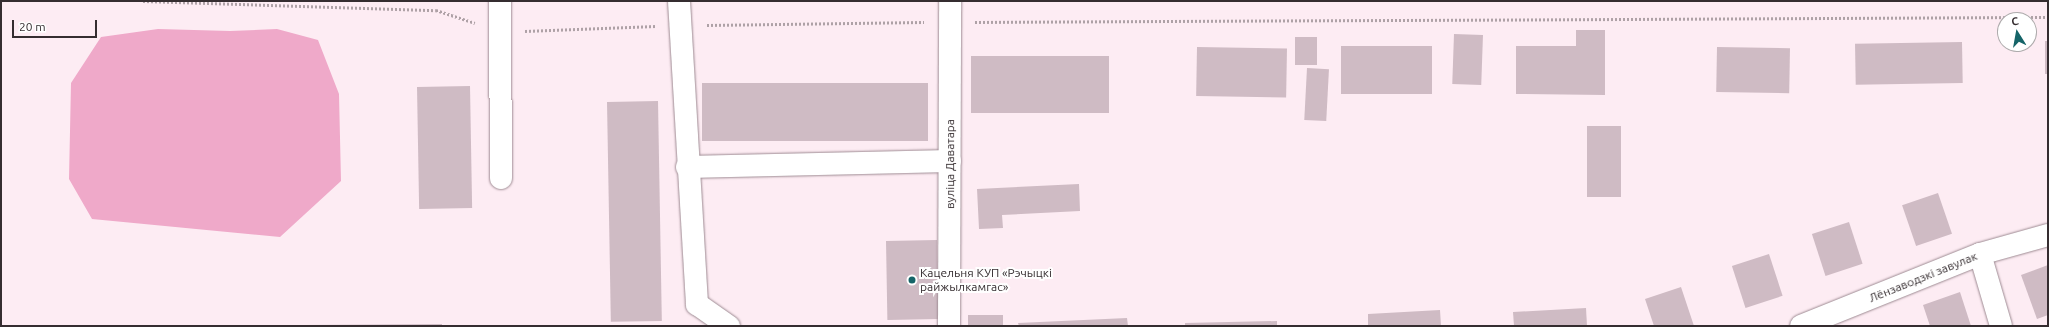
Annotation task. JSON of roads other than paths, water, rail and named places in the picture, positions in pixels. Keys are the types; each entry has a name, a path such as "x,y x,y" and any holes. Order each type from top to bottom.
{"street":[{"path":"500,1 501,178"},
{"path":"679,1 687,167 697,304 730,326"},
{"name":"вуліца Даватара","path":"949,326 950,11"},
{"path":"687,167 950,161"},
{"name":"Лёнзаводзкі завулак","path":"1801,326 1980,254 2048,235"},
{"path":"1980,254 2001,326"}],"place":[{"name":"Кацельня КУП «Рэчыцкі райжылкамгас»","path":"912,280"}]}
